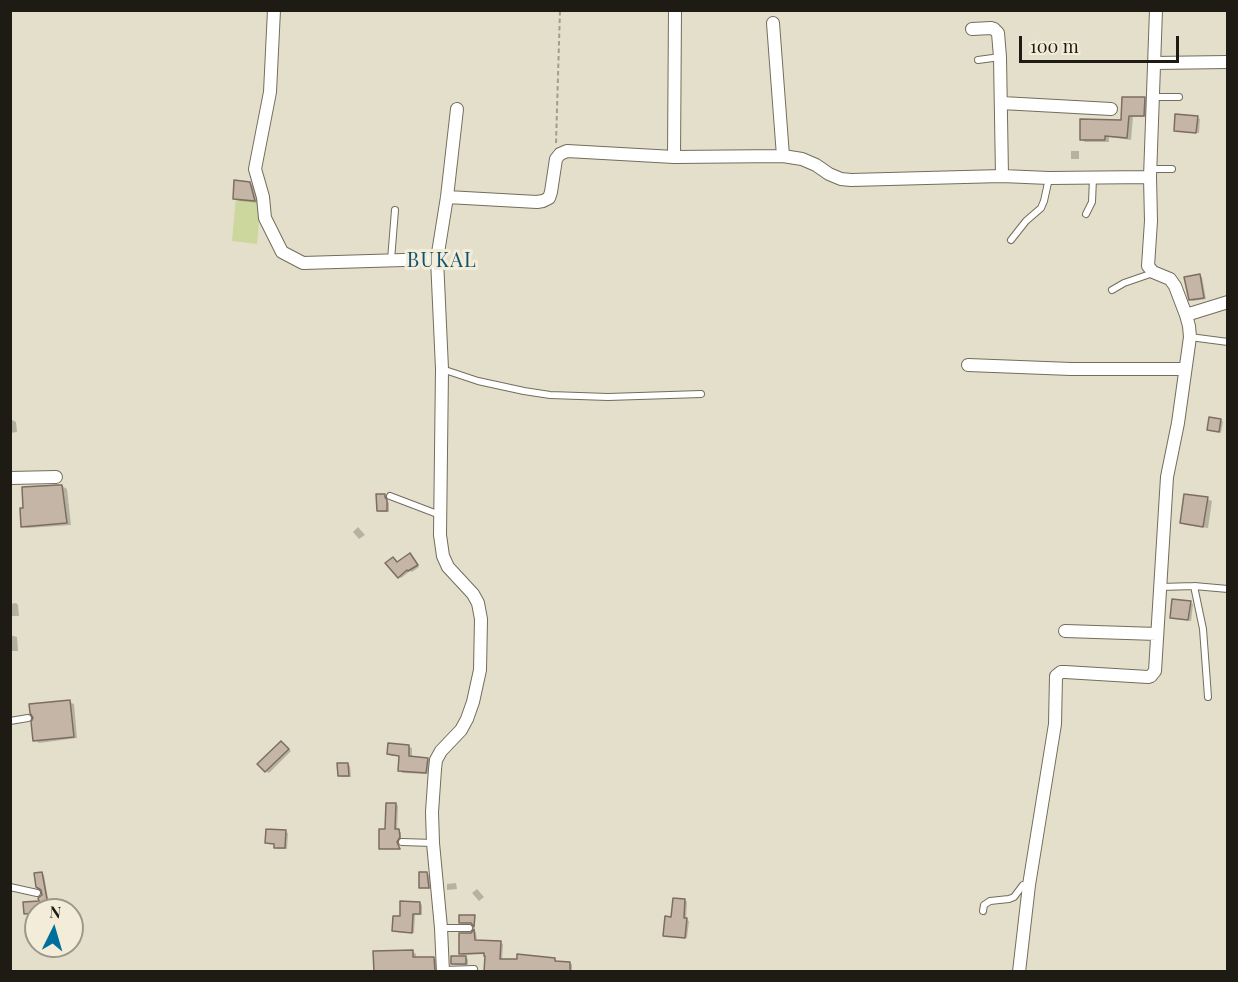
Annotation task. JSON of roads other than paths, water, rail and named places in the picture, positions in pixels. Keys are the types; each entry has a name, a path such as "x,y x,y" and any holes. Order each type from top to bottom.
{"street":[{"path":"274,10 270,92 255,169 263,197 265,218 282,252 303,263 437,259"},
{"path":"674,157 675,10"},
{"path":"1019,972 1029,885 1055,724 1056,676 1061,672 1151,676 1155,671 1167,477 1178,423 1190,337 1186,315 1173,282 1154,273 1148,266 1156,10"},
{"path":"773,23 783,156"},
{"path":"972,29 991,28 997,31 1002,103 1002,176"},
{"path":"1154,63 1227,62"},
{"path":"1002,103 1111,109"},
{"path":"443,971 433,843 432,812 436,760 441,751 461,730 467,719 480,670 481,619 478,603 473,594 448,567 443,556 440,536 442,369 437,259 457,109"},
{"path":"447,197 543,201 549,198 551,192 556,159 560,154 567,152 674,157 783,156 802,159 829,174 851,180 1002,176 1092,177 1150,173"},
{"path":"1186,315 1227,302"},
{"path":"968,365 1071,369 1185,369"},
{"path":"10,478 56,477"},
{"path":"1065,631 1157,634"}],"lane":[{"path":"978,60 1000,57"},
{"path":"1153,97 1179,98"},
{"path":"1150,173 1172,169"},
{"path":"1086,214 1092,202 1092,177"},
{"path":"1011,240 1026,221 1041,208 1049,178"},
{"path":"391,261 395,210"},
{"path":"1112,290 1124,283 1154,273"},
{"path":"1190,337 1227,342"},
{"path":"442,369 478,381 524,392 550,395 608,397 700,394"},
{"path":"390,496 440,515"},
{"path":"1161,587 1194,586 1227,589"},
{"path":"1194,586 1203,629 1208,697"},
{"path":"10,721 28,718"},
{"path":"402,842 433,843"},
{"path":"982,911 984,905 990,900 1009,899 1014,897 1023,885 1029,885"},
{"path":"10,887 37,892"},
{"path":"441,928 469,928"},
{"path":"443,971 474,969"}],"district":[{"name":"BUKAL","path":"442,261"}]}
